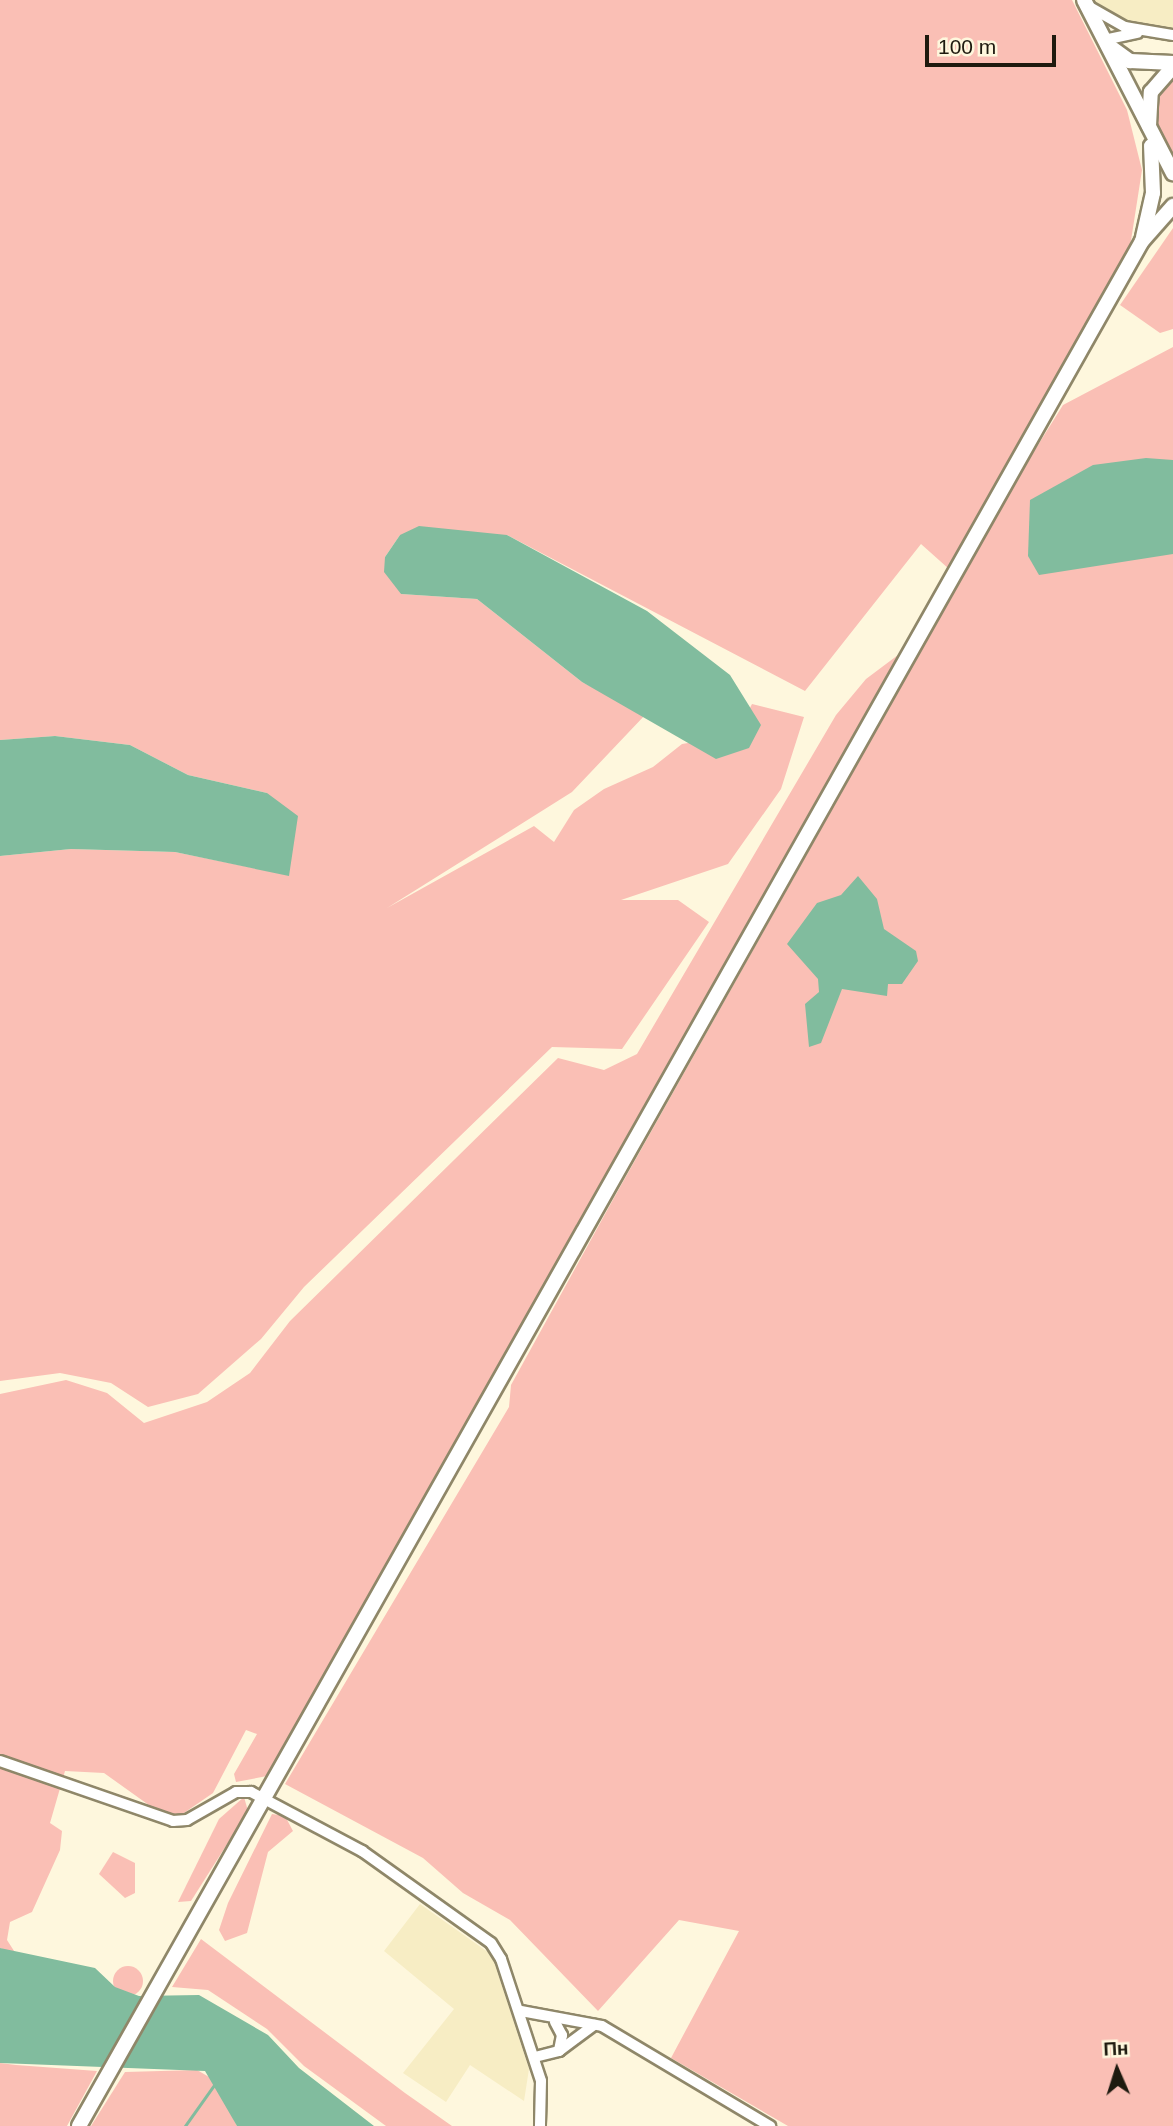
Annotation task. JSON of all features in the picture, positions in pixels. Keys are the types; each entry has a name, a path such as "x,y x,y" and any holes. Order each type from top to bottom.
{"main road":[{"path":"1086,3 1150,136 1173,173"},
{"path":"1104,40 1130,61 1173,65 1147,103 1153,193 1142,241"},
{"path":"79,2126 1142,241 1173,206"}],"street":[{"path":"1086,3 1140,32"},
{"path":"1104,40 1140,32 1173,35"},
{"path":"0,1761 173,1821 187,1820 236,1792 265,1797 362,1852 491,1943 521,2011 535,2057 540,2126"},
{"path":"521,2011 555,2022 594,2025 770,2126"},
{"path":"555,2022 562,2035 559,2051"},
{"path":"535,2057 559,2051 594,2025"}],"shaded area":[{"path":"0,0 1072,0 1127,110 1142,170 1130,247 1098,313 949,569 921,544 805,691 507,535 400,535 385,557 401,594 477,599 582,682 646,714 572,792 387,908 534,826 554,842 574,810 604,789 653,767 682,744 736,735 752,704 804,717 781,789 728,864 621,900 678,900 709,922 622,1049 552,1047 304,1287 261,1339 198,1394 148,1407 111,1383 60,1373 0,1381 0,856 71,849 175,852 288,875 267,793 188,775 130,745 55,736 0,740"},
{"path":"1093,0 1173,0 1173,29 1123,21"},
{"path":"1173,77 1173,163 1152,118 1153,100"},
{"path":"1173,228 1173,329 1160,333 1120,305"},
{"path":"1173,347 1173,2126 788,2126 671,2058 739,1931 679,1920 598,2011 510,1920 463,1893 423,1858 285,1784 509,1407 511,1385 1023,469 1063,405"},
{"path":"1146,458 1173,460 1173,554 1039,575 1028,556 1030,500 1093,465"},
{"path":"419,526 507,535 647,611 730,675 761,725 749,748 716,759 582,682 477,599 401,594 384,572 385,557 400,535"},
{"path":"898,655 267,1776 236,1782 234,1774 257,1734 246,1730 213,1793 181,1815 160,1813 104,1773 65,1771 50,1823 62,1831 60,1850 32,1912 10,1922 7,1940 16,1954 0,1948 0,1394 66,1380 107,1393 144,1423 207,1402 250,1373 290,1321 558,1058 604,1070 637,1054 836,715 866,679"},
{"path":"55,736 130,745 188,775 267,793 298,816 289,876 175,852 71,849 0,856 0,740"},
{"path":"858,876 877,899 884,929 916,951 918,961 902,984 888,984 887,996 842,989 821,1043 809,1047 805,1004 819,992 818,979 787,944 817,903 841,895"},
{"path":"244,1797 248,1811 191,1901 178,1902 219,1819"},
{"path":"272,1814 285,1816 293,1831 268,1852 247,1933 225,1941 219,1930 228,1903"},
{"path":"113,1852 135,1863 135,1893 125,1898 99,1874"},
{"path":"420,1904 492,1955 529,2069 524,2101 470,2065 446,2102 403,2073 454,2009 384,1951"},
{"path":"201,1939 452,2126 386,2126 304,2066 267,2029 208,1990 172,1987"},
{"path":"0,1948 95,1968 115,1987 139,1996 199,1995 268,2035 299,2068 374,2126 237,2126 205,2071 0,2063"},
{"path":"128,1966 138,1971 143,1981 138,1991 128,1996 118,1991 113,1981 118,1971"},
{"path":"0,2063 97,2071 67,2126 0,2126"},
{"path":"197,2070 216,2081 237,2126 91,2126 125,2072"}],"waterway":[{"path":"185,2126 217,2081"}]}
